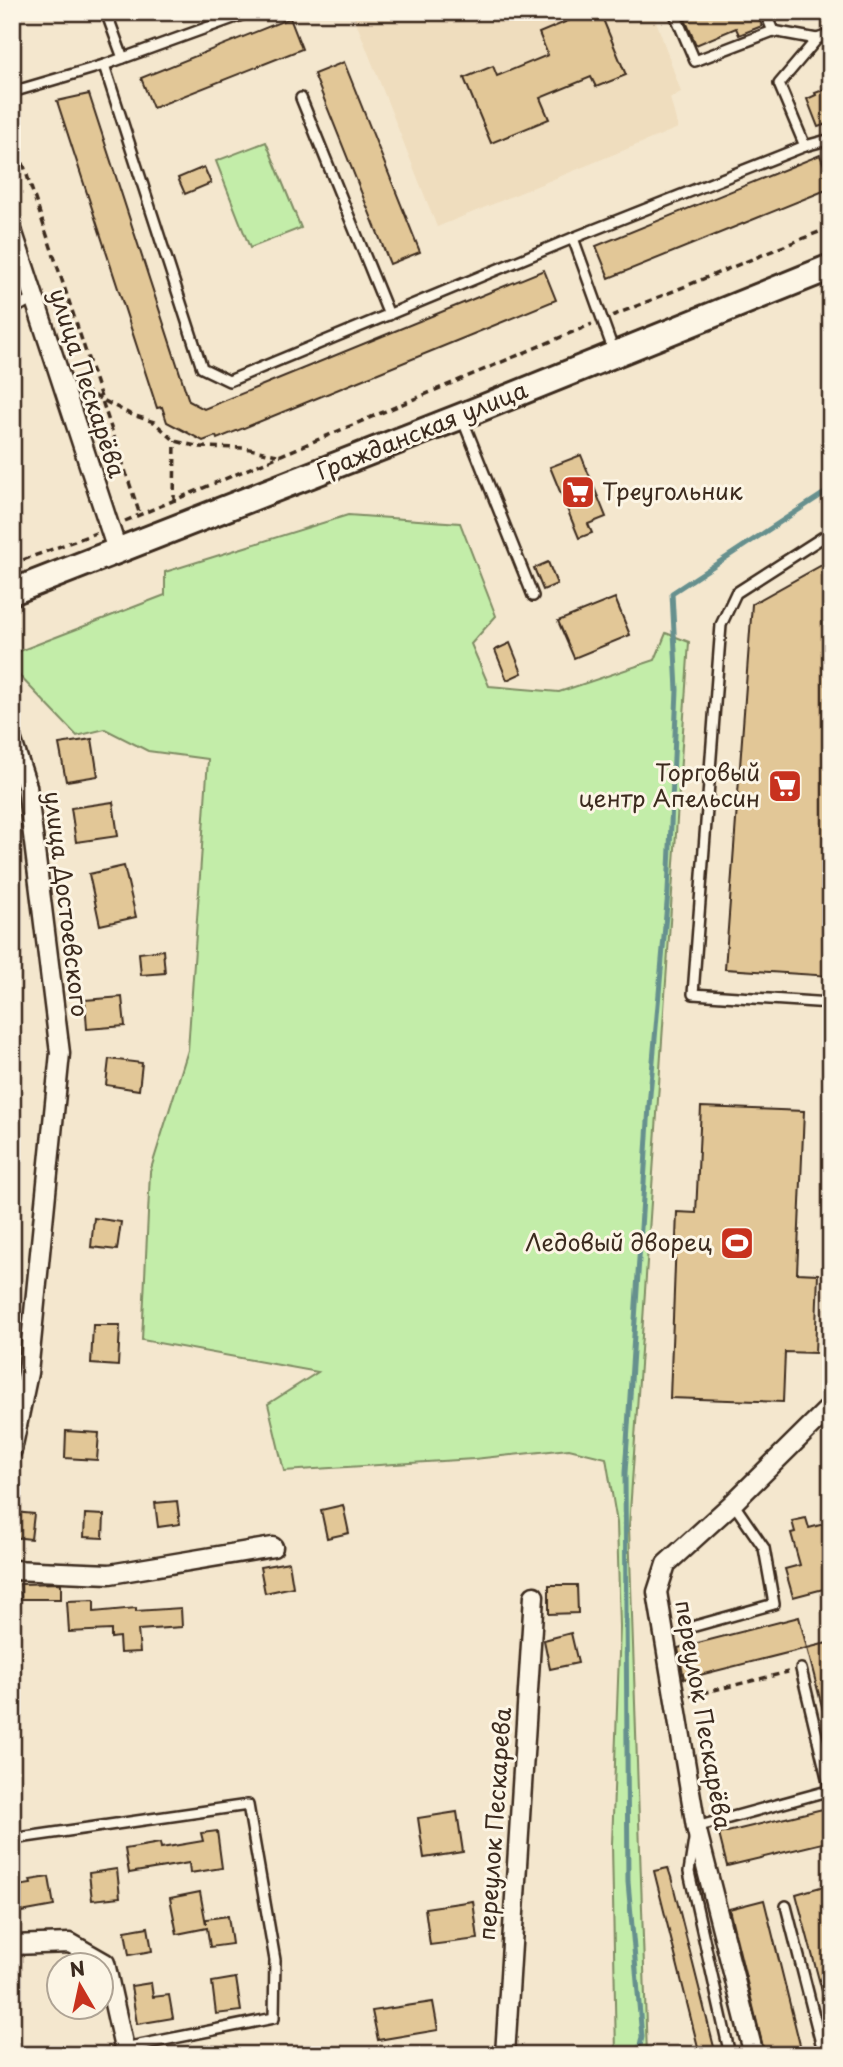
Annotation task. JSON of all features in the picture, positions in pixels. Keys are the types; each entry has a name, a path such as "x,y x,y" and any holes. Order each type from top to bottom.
{"main road":[{"name":"Гражданская улица","path":"12,592 113,539 462,416 831,267"}],"street":[{"name":"улица Пескарёва","path":"12,230 113,539"},
{"name":"улица Достоевского","path":"12,741 27,786 60,1053 28,1373 12,1450"},
{"name":"переулок Пескарёва","path":"754,2055 696,1827 657,1592 666,1564 828,1414"},
{"path":"12,1570 110,1574 273,1547"},
{"name":"переулок Пескарева","path":"505,2055 534,1596"},
{"path":"12,1945 70,1943 105,1963 124,2048"}],"lane":[{"path":"106,12 123,58"},
{"path":"12,92 104,65 250,12"},
{"path":"674,12 695,61 773,31 817,39 831,34"},
{"path":"765,12 773,31"},
{"path":"805,146 779,85 817,39"},
{"path":"104,65 202,368 229,381 573,238 805,146 831,139"},
{"path":"301,98 389,315"},
{"path":"573,238 615,354"},
{"path":"12,310 33,298"},
{"path":"462,416 533,596"},
{"path":"831,532 736,593 721,625 693,994 831,1003"},
{"path":"695,1626 774,1604 764,1548 733,1503"},
{"path":"730,2055 689,1872 696,1827 831,1790 801,1669"},
{"path":"12,1839 248,1805 275,1960 274,2018 124,2048"},
{"path":"786,1906 824,2055"}],"path":[{"path":"12,106 16,121 12,130 139,515"},
{"path":"12,564 113,539 139,515 603,320 831,228"},
{"path":"61,378 130,414 154,422 175,441 200,447 245,448 279,455"},
{"path":"174,502 175,441"},
{"path":"675,1700 801,1669"}],"shaded area":[{"path":"352,12 653,12 681,92 670,98 678,128 437,227"}],"green space":[{"path":"266,142 301,228 250,248 216,161"},
{"path":"348,515 460,523 496,616 471,644 489,686 559,692 655,660 666,633 689,642 629,1527 647,2055 616,2055 612,1844 620,1627 617,1523 606,1458 569,1449 474,1459 284,1471 268,1404 318,1372 142,1340 150,1172 188,1050 208,759 148,751 105,729 77,736 12,668 12,654 165,595 165,572"}],"building":[{"path":"589,12 600,12 626,75 596,87 591,77 540,98 549,119 491,143 464,78 493,66 497,76 548,55 539,33"},
{"path":"682,12 756,12 762,26 739,35 736,28 696,45"},
{"path":"290,18 302,49 153,108 141,78"},
{"path":"344,62 420,252 390,264 314,74"},
{"path":"831,87 830,130 827,124 818,127 807,99"},
{"path":"89,94 189,401 204,409 544,270 556,300 217,439 216,436 203,441 167,422 162,407 157,408 57,101"},
{"path":"820,155 831,188 609,278 596,246"},
{"path":"204,167 211,183 185,194 178,178"},
{"name":"Треугольник","path":"581,455 606,517 588,524 592,533 579,538 550,467"},
{"name":"Торговый центр Апельсин","path":"831,560 831,976 725,969 752,604"},
{"path":"548,562 557,584 543,590 534,568"},
{"path":"615,598 630,635 574,658 558,621"},
{"path":"510,643 522,673 507,680 495,650"},
{"path":"92,739 98,776 66,781 59,744"},
{"path":"113,802 118,836 76,842 71,808"},
{"path":"124,866 136,917 100,925 89,874"},
{"path":"163,950 165,973 141,975 139,953"},
{"path":"122,997 125,1026 87,1029 85,1000"},
{"path":"109,1059 142,1063 139,1090 106,1085"},
{"name":"Ледовый дворец","path":"701,1107 804,1111 797,1273 818,1274 815,1353 785,1352 783,1402 670,1398 677,1212 696,1213"},
{"path":"94,1218 121,1222 117,1250 91,1247"},
{"path":"93,1325 120,1325 118,1366 91,1364"},
{"path":"66,1431 99,1433 97,1460 65,1458"},
{"path":"177,1501 180,1524 158,1527 155,1503"},
{"path":"343,1505 349,1533 327,1538 321,1510"},
{"path":"14,1512 34,1514 31,1539 12,1537"},
{"path":"85,1514 104,1515 103,1538 84,1537"},
{"path":"806,1518 809,1528 824,1524 831,1547 831,1587 793,1597 785,1569 800,1565 791,1533 795,1532 792,1521"},
{"path":"289,1562 293,1587 265,1593 260,1567"},
{"path":"61,1583 61,1599 21,1599 20,1584"},
{"path":"549,1585 577,1585 578,1613 549,1614"},
{"path":"94,1600 94,1612 181,1608 182,1627 138,1630 140,1652 120,1653 119,1637 111,1638 111,1630 69,1632 67,1601"},
{"path":"799,1617 807,1648 684,1679 678,1648"},
{"path":"571,1633 578,1663 550,1669 544,1640"},
{"path":"831,1642 831,1722 826,1722 807,1648"},
{"path":"831,1807 831,1841 727,1866 719,1834"},
{"path":"457,1812 463,1852 424,1858 418,1818"},
{"path":"217,1831 222,1868 190,1873 189,1863 129,1873 125,1849 160,1843 161,1848 203,1841 201,1833"},
{"path":"668,1868 716,2055 700,2055 654,1871"},
{"path":"117,1869 120,1897 92,1900 89,1873"},
{"path":"49,1877 54,1906 21,1912 17,1886 31,1884 30,1880"},
{"path":"831,1884 831,2005 826,2006 796,1894"},
{"path":"200,1892 206,1924 206,1919 228,1916 232,1944 210,1947 207,1928 177,1934 170,1898"},
{"path":"764,1900 801,2049 776,2055 765,2055 729,1909"},
{"path":"473,1901 478,1939 430,1945 425,1908"},
{"path":"148,1927 152,1951 129,1955 125,1931"},
{"path":"236,1978 241,2011 216,2014 212,1982"},
{"path":"151,1983 153,1997 169,1995 173,2018 137,2024 131,1986"},
{"path":"433,2002 438,2030 378,2040 372,2011"}],"waterway":[{"path":"638,2055 642,2037 628,1882 625,1473 649,1106 668,892 677,690 672,593 829,490 831,486"}],"place":[{"name":"Треугольник","path":"578,492"},
{"name":"Торговый центр Апельсин","path":"785,786"},
{"name":"Ледовый дворец","path":"737,1243"}]}
